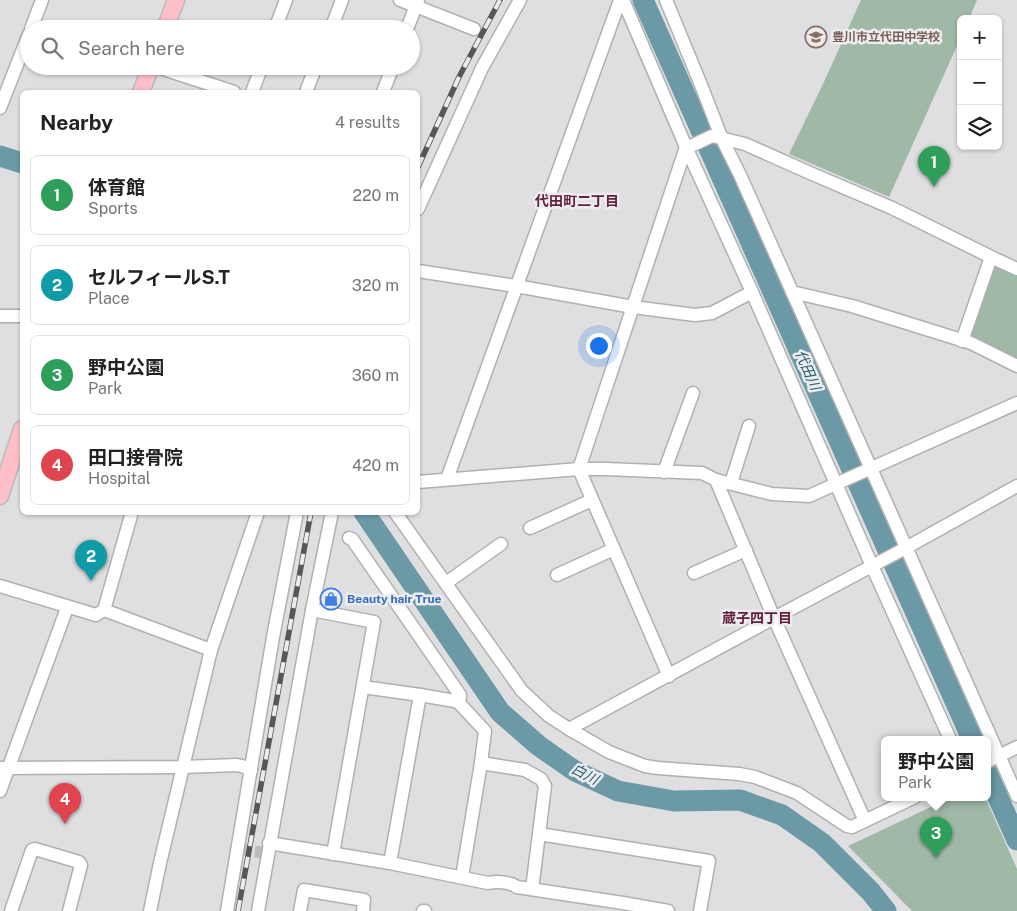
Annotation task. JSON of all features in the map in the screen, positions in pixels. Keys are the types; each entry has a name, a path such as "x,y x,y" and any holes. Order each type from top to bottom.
{"main road":[{"path":"168,20 176,0"},
{"path":"142,90 148,75"},
{"path":"0,496 20,435"}],"street":[{"path":"34,20 42,0"},
{"path":"279,20 286,0"},
{"path":"334,20 342,0"},
{"path":"400,0 417,3 474,29"},
{"path":"420,205 482,68 520,0"},
{"path":"621,0 690,146 752,292 876,564 949,736"},
{"path":"447,479 621,0"},
{"path":"669,2 701,84 717,137 740,175 867,470 904,549 983,736"},
{"path":"410,20 417,3"},
{"path":"0,108 20,57"},
{"path":"180,75 228,90"},
{"path":"253,90 259,75"},
{"path":"307,90 313,75"},
{"path":"384,90 390,75"},
{"path":"690,146 717,137 745,144 892,208 1017,269"},
{"path":"668,676 579,469 633,307 690,146"},
{"path":"962,341 991,257"},
{"path":"420,271 695,316 712,314 752,292"},
{"path":"792,292 852,306 971,343 1017,366"},
{"path":"0,316 20,316"},
{"path":"664,472 692,393"},
{"path":"420,482 579,469 606,469 702,473 716,480 772,494 809,496 1017,403"},
{"path":"731,483 749,426"},
{"path":"716,480 774,618 865,821"},
{"path":"569,729 1016,488"},
{"path":"530,528 592,500"},
{"path":"0,586 67,608 96,615 104,610 131,515"},
{"path":"150,911 182,767 211,650 257,515"},
{"path":"227,911 273,637 296,515"},
{"path":"258,911 312,610 331,515"},
{"path":"397,515 522,691 549,716 609,752 645,766 755,777 797,793 847,826 852,827 907,801"},
{"path":"349,538 352,539 460,695 459,703"},
{"path":"446,583 501,544"},
{"path":"557,575 614,549"},
{"path":"694,573 746,550"},
{"path":"0,792 4,768 67,608"},
{"path":"104,610 211,650"},
{"path":"312,610 374,622 333,854"},
{"path":"363,686 455,701 485,731 462,877"},
{"path":"390,863 420,695"},
{"path":"1017,747 993,759 1017,796"},
{"path":"481,763 525,770 541,779 545,786 532,889"},
{"path":"4,768 236,765 251,770"},
{"path":"539,834 709,861 700,911"},
{"path":"269,843 390,863 488,883 512,884 517,887 623,902 668,911"},
{"path":"12,911 32,850 35,849 79,862 81,865 69,911"},
{"path":"300,911 304,890 364,900 362,911"}],"green space":[{"path":"861,0 977,0 971,15 957,15 957,46 889,197 789,154"},
{"path":"998,265 1017,274 1017,359 972,338 969,333 992,267"},
{"path":"944,801 987,801 1017,869 1017,911 912,911 848,846"}],"waterway":[{"name":"代田川","path":"643,0 971,736"},
{"name":"白川","path":"0,156 20,162"},
{"name":"白川","path":"366,515 500,712 539,746 575,771 618,791 674,801 740,800 782,815 822,843 871,892 886,911"},
{"name":"代田川","path":"991,782 1017,840"}],"tunnel":[{"path":"237,849 268,853"}],"railway":[{"path":"420,163 459,77 500,0"},
{"path":"238,911 310,515"}],"place":[{"name":"豊川市立代田中学校","path":"816,37"},
{"name":"体育館","path":"934,187"},
{"name":"セルフィールS.T","path":"91,581"},
{"name":"Beauty hair True","path":"331,599"},
{"name":"田口接骨院","path":"65,824"},
{"name":"野中公園","path":"936,858"}],"district":[{"name":"代田町二丁目","path":"577,201"},
{"name":"蔵子四丁目","path":"757,618"}]}
